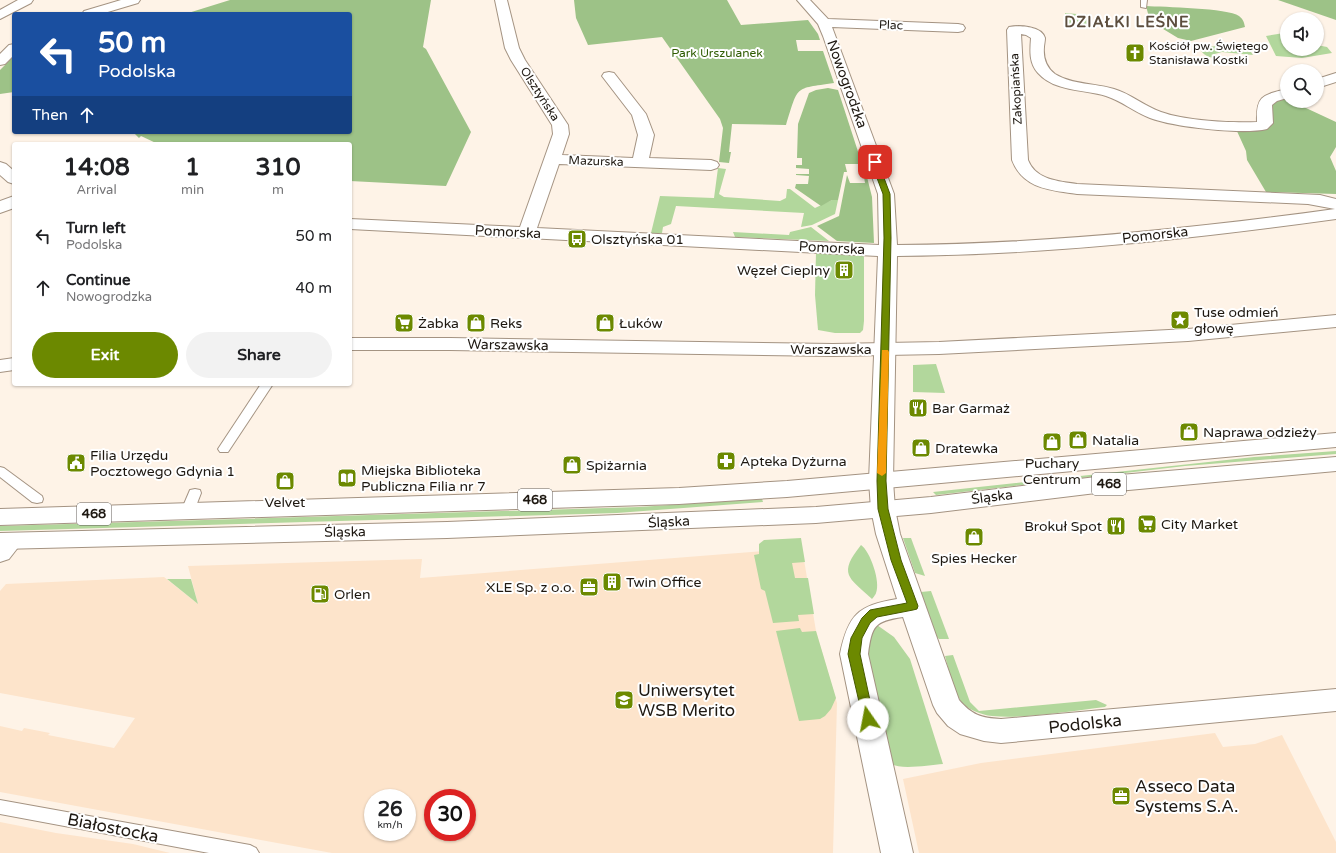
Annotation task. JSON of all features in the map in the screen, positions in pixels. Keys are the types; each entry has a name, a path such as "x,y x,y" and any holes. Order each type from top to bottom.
{"street":[{"path":"0,15 27,0"},
{"path":"95,12 134,0"},
{"name":"Olsztyńska","path":"501,0 512,48 518,60 560,125 561,134 527,232"},
{"name":"Nowogrodzka","path":"803,0 824,23 830,36 886,194 887,251 881,481 883,509"},
{"name":"Plac","path":"824,23 958,28"},
{"name":"Zakopiańska","path":"1280,95 1270,99 1265,103 1263,108 1265,123 1262,126 1224,125 1161,117 1118,95 1062,82 1050,76 1043,70 1037,61 1036,54 1038,38 1036,35 1028,31 1014,30 1020,160 1024,171 1034,179 1047,184 1077,189 1320,200 1336,204"},
{"path":"0,61 12,50"},
{"name":"Mazurska","path":"609,76 639,114 646,135 640,163"},
{"path":"1324,81 1336,77"},
{"name":"Mazurska","path":"552,159 711,165"},
{"path":"0,167 12,178"},
{"path":"0,208 12,201"},
{"name":"Pomorska","path":"352,224 887,251 948,250 1085,242 1258,224 1336,214"},
{"name":"Warszawska","path":"352,344 450,344 820,350 885,349 998,346 1188,336 1336,321"},
{"name":"Śląska","path":"0,517 191,502 679,496 881,481 1336,440"},
{"name":"Śląska","path":"4,545 455,530 816,515 1096,485 1336,464"},
{"name":"Podolska","path":"883,509 896,560 946,705 955,717 980,730 1001,732 1336,700"},
{"path":"897,853 854,654 856,638 866,620 874,613 913,606"}],"lane":[{"path":"224,449 266,386"},
{"path":"0,471 37,499"},
{"name":"Białostocka","path":"0,807 250,853"}],"shaded area":[{"path":"802,548 816,631 837,703 833,853 332,853 0,792 0,726 22,731 24,728 50,733 48,735 114,748 135,718 0,693 0,591 6,584 164,577 198,604 188,566 422,559 420,578"},
{"name":"Asseco Data Systems S.A.","path":"1215,733 1223,747 1255,744 1282,735 1336,842 1336,853 919,853 903,779 981,763"},
{"path":"0,822 56,833 133,844 170,853 0,853"}],"green space":[{"path":"230,0 431,0 423,47 426,49 471,132 446,186 352,181 352,142 154,142 141,136 139,138 135,134 352,134 352,12 191,12"},
{"name":"Park Urszulanek","path":"574,0 727,0 741,25 808,20 818,34 820,40 796,40 798,51 823,51 834,83 811,86 800,91 793,102 786,125 732,124 729,163 719,162 723,128 720,119 662,37 588,45 576,18"},
{"path":"1278,0 1336,0 1336,20 1324,16 1324,12 1313,12"},
{"path":"1146,6 1180,7 1233,13 1241,18 1245,27 1191,41 1178,38 1150,21"},
{"path":"1065,13 1089,15 1089,26 1065,24"},
{"path":"1280,34 1280,56 1314,56 1302,58 1276,56 1266,36"},
{"path":"1223,45 1241,51 1251,52 1253,55 1222,52 1211,55 1219,58 1213,58 1206,56 1200,50 1202,48"},
{"path":"1324,46 1327,47 1332,53 1324,54"},
{"path":"12,58 12,92 0,94 0,70"},
{"path":"828,88 838,90 864,170 862,170 860,164 845,164 847,172 844,172 838,200 832,200 821,206 795,188 796,184 808,184 809,176 796,175 809,174 809,169 796,168 796,165 802,165 802,158 797,158 798,124 809,93"},
{"path":"1280,100 1280,108 1306,108 1336,122 1336,147 1330,157 1336,171 1336,194 1266,192 1247,160 1246,151 1236,129 1255,130 1274,103"},
{"path":"718,168 726,169 719,194 724,197 780,201 786,198 787,189 790,189 815,208 832,200 838,200 835,214 812,225 801,227 804,213 676,206 671,224 663,227 662,233 651,233 660,196 714,198"},
{"path":"847,175 850,183 865,183 864,177 867,177 872,197 874,243 837,241 817,226 839,216"},
{"path":"811,227 829,241 735,237 733,232 789,235 790,232"},
{"path":"816,253 864,256 864,321 863,330 860,333 835,333 818,330 815,295"},
{"path":"936,364 945,393 913,392 913,365"},
{"path":"1336,451 1336,454 1185,466 936,495 933,492 1254,457"},
{"path":"762,499 763,502 617,513 0,531 0,526 639,507"},
{"path":"801,538 805,562 792,563 795,578 808,578 814,614 798,615 799,621 773,623 765,591 761,589 754,555 759,554 759,544 764,540"},
{"path":"903,538 911,538 925,576 915,573"},
{"path":"861,545 868,553 876,575 876,594 872,599 852,580 849,575 848,569 850,563"},
{"path":"167,579 191,579 198,604"},
{"path":"931,591 949,639 939,639 937,637 921,592"},
{"path":"877,625 894,637 910,659 943,764 902,767 891,764 863,645"},
{"path":"800,628 802,632 816,631 836,698 831,709 820,719 799,721 776,631"},
{"path":"953,655 970,702 979,711 1096,700 1107,705 1105,707 1048,714 1005,717 979,713 970,709 963,703 955,690 945,656"}],"slow traffic":[{"path":"882,473 885,352"}],"place":[{"name":"Kościół pw. Świętego Stanisława Kostki","path":"1135,53"},
{"name":"Olsztyńska 01","path":"577,239"},
{"name":"Węzeł Cieplny","path":"844,270"},
{"name":"Tuse odmień głowę","path":"1180,320"},
{"name":"Żabka","path":"404,323"},
{"name":"Reks","path":"476,323"},
{"name":"Łuków","path":"605,323"},
{"name":"Bar Garmaż","path":"918,408"},
{"name":"Naprawa odzieży","path":"1189,432"},
{"name":"Natalia","path":"1078,440"},
{"name":"Puchary Centrum","path":"1052,442"},
{"name":"Dratewka","path":"921,448"},
{"name":"Apteka Dyżurna","path":"726,461"},
{"name":"Filia Urzędu Pocztowego Gdynia 1","path":"76,463"},
{"name":"Spiżarnia","path":"572,465"},
{"name":"Miejska Biblioteka Publiczna Filia nr 7","path":"347,478"},
{"name":"Velvet","path":"285,481"},
{"name":"City Market","path":"1147,524"},
{"name":"Brokuł Spot","path":"1116,526"},
{"name":"Spies Hecker","path":"974,537"},
{"name":"Twin Office","path":"612,582"},
{"name":"XLE Sp. z o.o.","path":"589,587"},
{"name":"Orlen","path":"320,594"},
{"name":"Uniwersytet WSB Merito","path":"624,700"},
{"name":"Asseco Data Systems S.A.","path":"1121,796"}],"district":[{"name":"DZIAŁKI LEŚNE","path":"1127,22"}],"route":[{"path":"868,719 854,654 856,638 866,620 874,613 913,606 896,560 888,534 883,509 881,481 888,238 886,194 875,162"}]}
